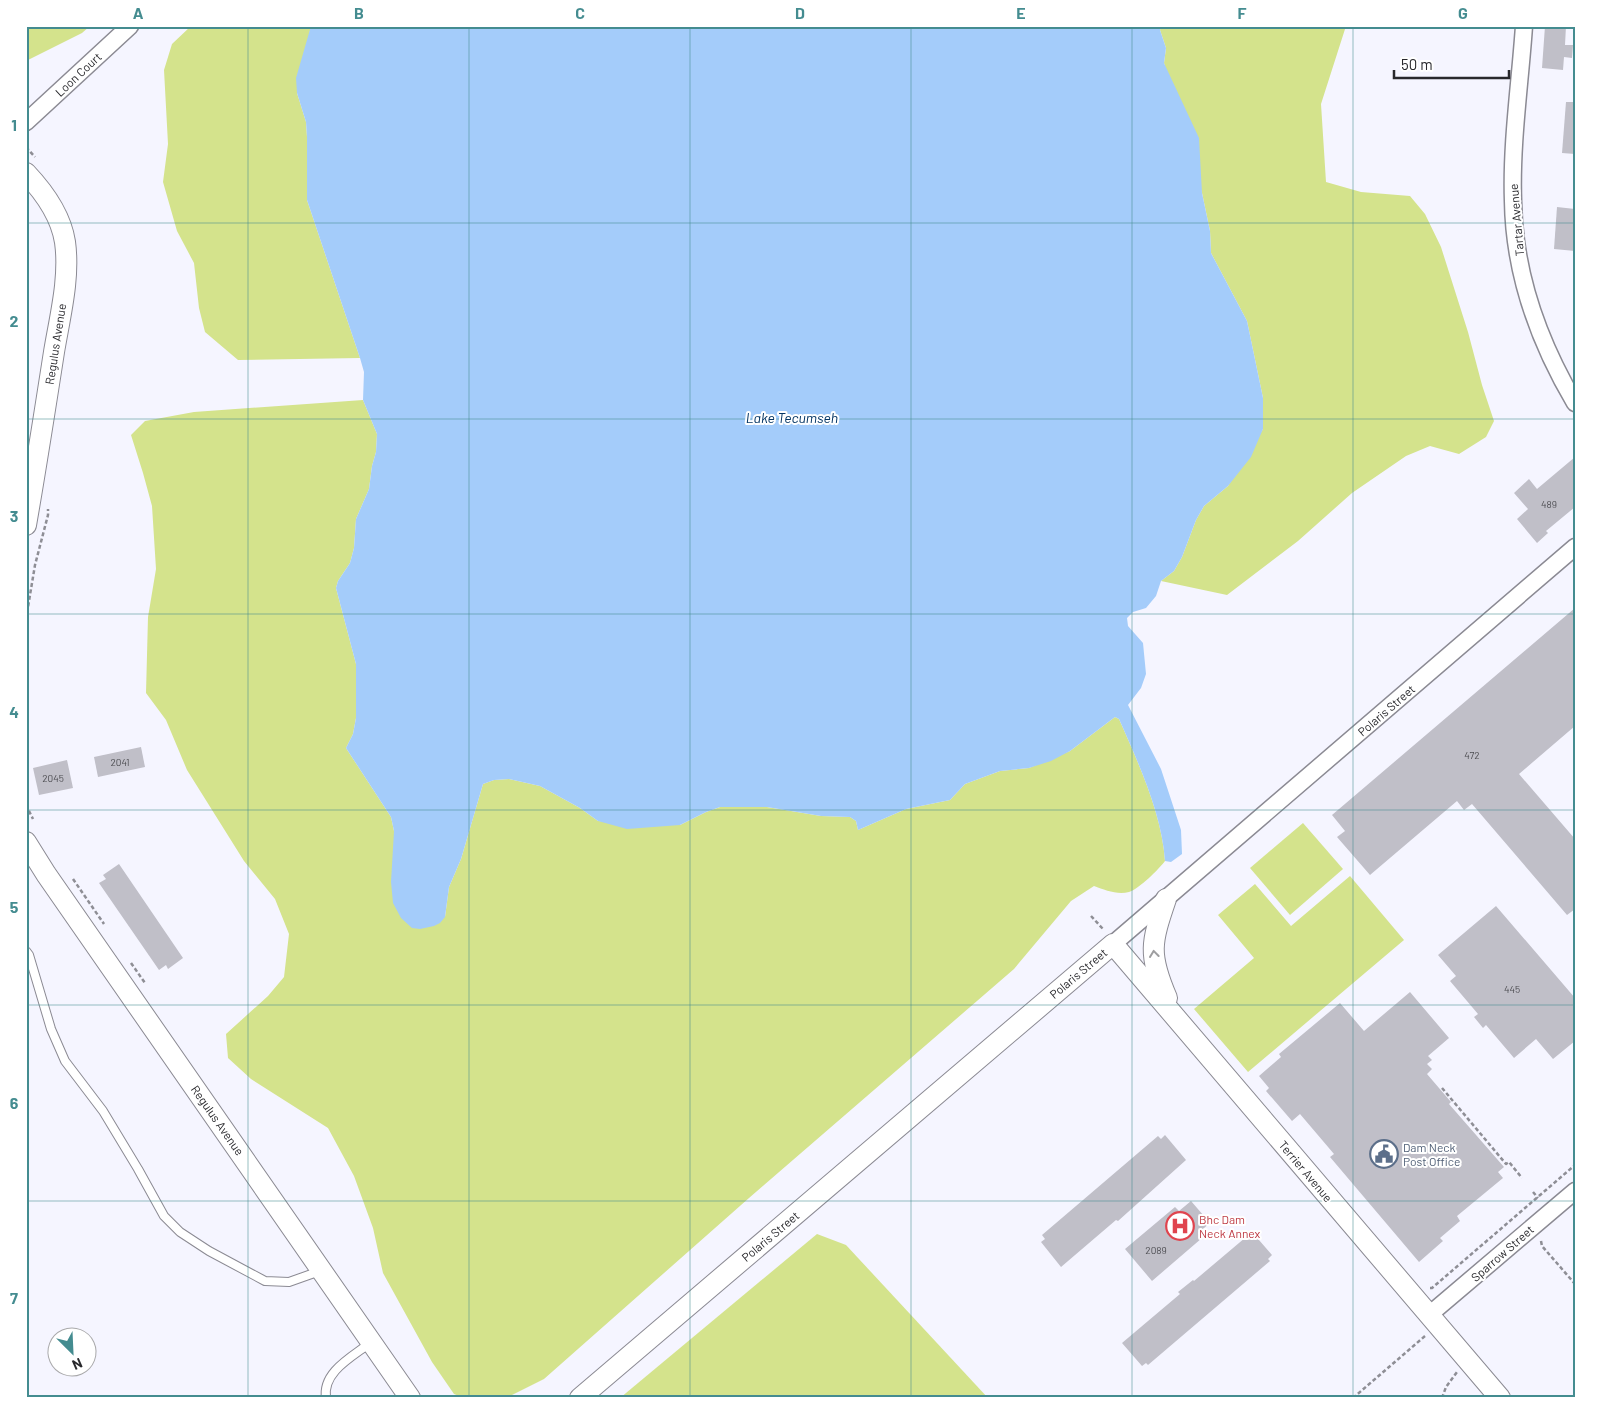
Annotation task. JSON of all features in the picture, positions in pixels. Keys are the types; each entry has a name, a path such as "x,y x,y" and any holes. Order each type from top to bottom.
{"street":[{"name":"Loon Court","path":"26,122 130,26"},
{"name":"Tartar Avenue","path":"1524,26 1513,175 1516,234 1524,280 1539,330 1563,383 1575,403"},
{"name":"Regulus Avenue","path":"26,173 54,210 65,241 66,258 63,297 26,526"},
{"name":"Polaris Street","path":"580,1398 1575,547"},
{"name":"Regulus Avenue","path":"26,842 410,1398"},
{"path":"1166,898 1155,930 1152,948 1157,974 1175,1016"},
{"name":"Terrier Avenue","path":"1113,944 1430,1324 1500,1398"},
{"name":"Sparrow Street","path":"1430,1324 1575,1191"}],"lane":[{"path":"26,951 29,955 51,1029 66,1062 103,1110 164,1216 180,1232 209,1251 265,1281 289,1282 322,1270"},
{"path":"326,1398 326,1384 335,1370 371,1342"}],"path":[{"path":"26,805 33,819"},
{"path":"1442,1088 1506,1164 1509,1162 1522,1178"},
{"path":"1423,1289 1432,1288 1575,1165"},
{"path":"1533,1192 1541,1201"},
{"path":"1542,1235 1542,1246 1575,1284"},
{"path":"1353,1398 1430,1324"},
{"path":"1442,1398 1446,1387 1455,1376 1457,1366"}],"green space":[{"path":"26,26 90,26 82,33 26,61"},
{"path":"191,26 311,26 297,93 306,122 307,200 360,358 238,360 205,332 199,308 194,263 177,231 163,182 168,144 164,70 172,44"},
{"path":"1161,26 1346,26 1321,104 1326,182 1361,192 1410,196 1425,214 1441,247 1494,421 1486,437 1459,454 1430,446 1406,456 1352,493 1298,541 1227,595 1161,581 1174,571 1204,506 1228,486 1263,429 1263,398 1247,321 1211,253 1210,231 1202,193 1164,63 1166,48 1160,30"},
{"path":"363,400 377,434 376,452 369,489 356,519 354,548 350,563 338,581 336,588 356,664 356,718 353,734 346,748 391,817 394,831 445,917 449,887 461,859 483,784 494,780 509,779 540,786 580,808 598,821 680,825 720,807 767,807 821,816 850,817 856,821 858,830 906,809 950,800 965,784 1000,771 1029,768 1070,751 1115,717 1119,719 1148,789 1163,843 1165,861 1154,874 1129,892 1111,892 1094,886 1071,901 1014,969 749,1198 544,1379 506,1398 464,1398 454,1394 432,1362 383,1273 373,1228 354,1176 328,1128 251,1079 228,1058 226,1034 268,996 284,977 289,934 275,899 244,861 187,770 166,720 146,693 148,617 156,569 152,506 131,435 145,421 194,412"},
{"path":"1303,823 1343,869 1290,915 1250,868"},
{"path":"1350,876 1404,940 1248,1072 1194,1009 1254,958 1218,915 1255,884 1291,926"},
{"path":"817,1234 846,1245 988,1398 620,1398"}],"water":[{"name":"Lake Tecumseh","path":"311,26 1161,26 1160,30 1166,48 1164,63 1199,138 1202,193 1210,231 1211,253 1247,321 1263,398 1263,429 1251,457 1228,486 1204,506 1196,520 1182,557 1174,571 1161,581 1156,596 1146,608 1133,612 1127,618 1128,626 1143,643 1146,674 1141,688 1128,705 1161,769 1181,830 1182,854 1171,862 1165,861 1159,825 1148,789 1119,719 1115,717 1070,751 1051,761 1029,768 1000,771 965,784 950,800 906,809 858,830 856,821 850,817 821,816 767,807 720,807 680,825 627,829 598,821 580,808 540,786 509,779 494,780 483,784 461,859 449,887 445,917 434,926 420,929 412,928 401,918 393,903 391,882 394,831 391,817 346,748 353,734 356,718 356,664 336,588 338,581 350,563 354,548 356,519 369,489 376,452 377,434 363,400 364,372 360,358 307,200 306,122 297,93 296,78"}],"building":[{"path":"1545,26 1566,26 1565,45 1573,45 1572,58 1564,57 1563,70 1542,68"},
{"path":"1566,102 1575,102 1575,154 1562,153"},
{"path":"1557,207 1575,209 1575,251 1554,249"},
{"path":"1575,457 1575,507 1546,531 1548,533 1537,543 1517,519 1528,509 1514,493 1529,479 1537,489"},
{"path":"1575,608 1575,726 1519,774 1575,839 1575,909 1567,915 1472,804 1464,810 1457,801 1370,875 1337,837 1345,831 1332,815"},
{"path":"141,747 145,767 98,777 94,757"},
{"path":"67,760 73,788 39,795 33,768"},
{"path":"119,864 183,958 168,969 166,965 159,970 99,883 106,879 103,875"},
{"path":"1496,906 1575,998 1575,1041 1553,1059 1536,1039 1514,1058 1486,1025 1483,1028 1474,1017 1478,1014 1450,981 1456,976 1438,955"},
{"path":"1410,992 1449,1038 1428,1056 1432,1060 1427,1064 1432,1069 1427,1074 1451,1102 1449,1104 1504,1167 1498,1172 1503,1178 1457,1216 1460,1221 1440,1238 1443,1241 1419,1262 1330,1157 1334,1154 1300,1114 1292,1121 1266,1091 1269,1088 1259,1076 1281,1057 1279,1054 1340,1003 1364,1031"},
{"path":"1165,1135 1186,1160 1118,1221 1116,1220 1061,1267 1041,1242 1045,1239 1042,1235 1158,1136 1161,1139"},
{"path":"1191,1201 1210,1223 1198,1233 1202,1238 1152,1281 1125,1249 1175,1207 1179,1211"},
{"path":"1252,1232 1272,1255 1268,1259 1270,1261 1148,1365 1146,1363 1142,1366 1122,1343 1180,1294 1178,1292 1194,1281"}],"place":[{"name":"Dam Neck Post Office","path":"1384,1154"},
{"name":"Bhc Dam Neck Annex","path":"1180,1226"}]}
